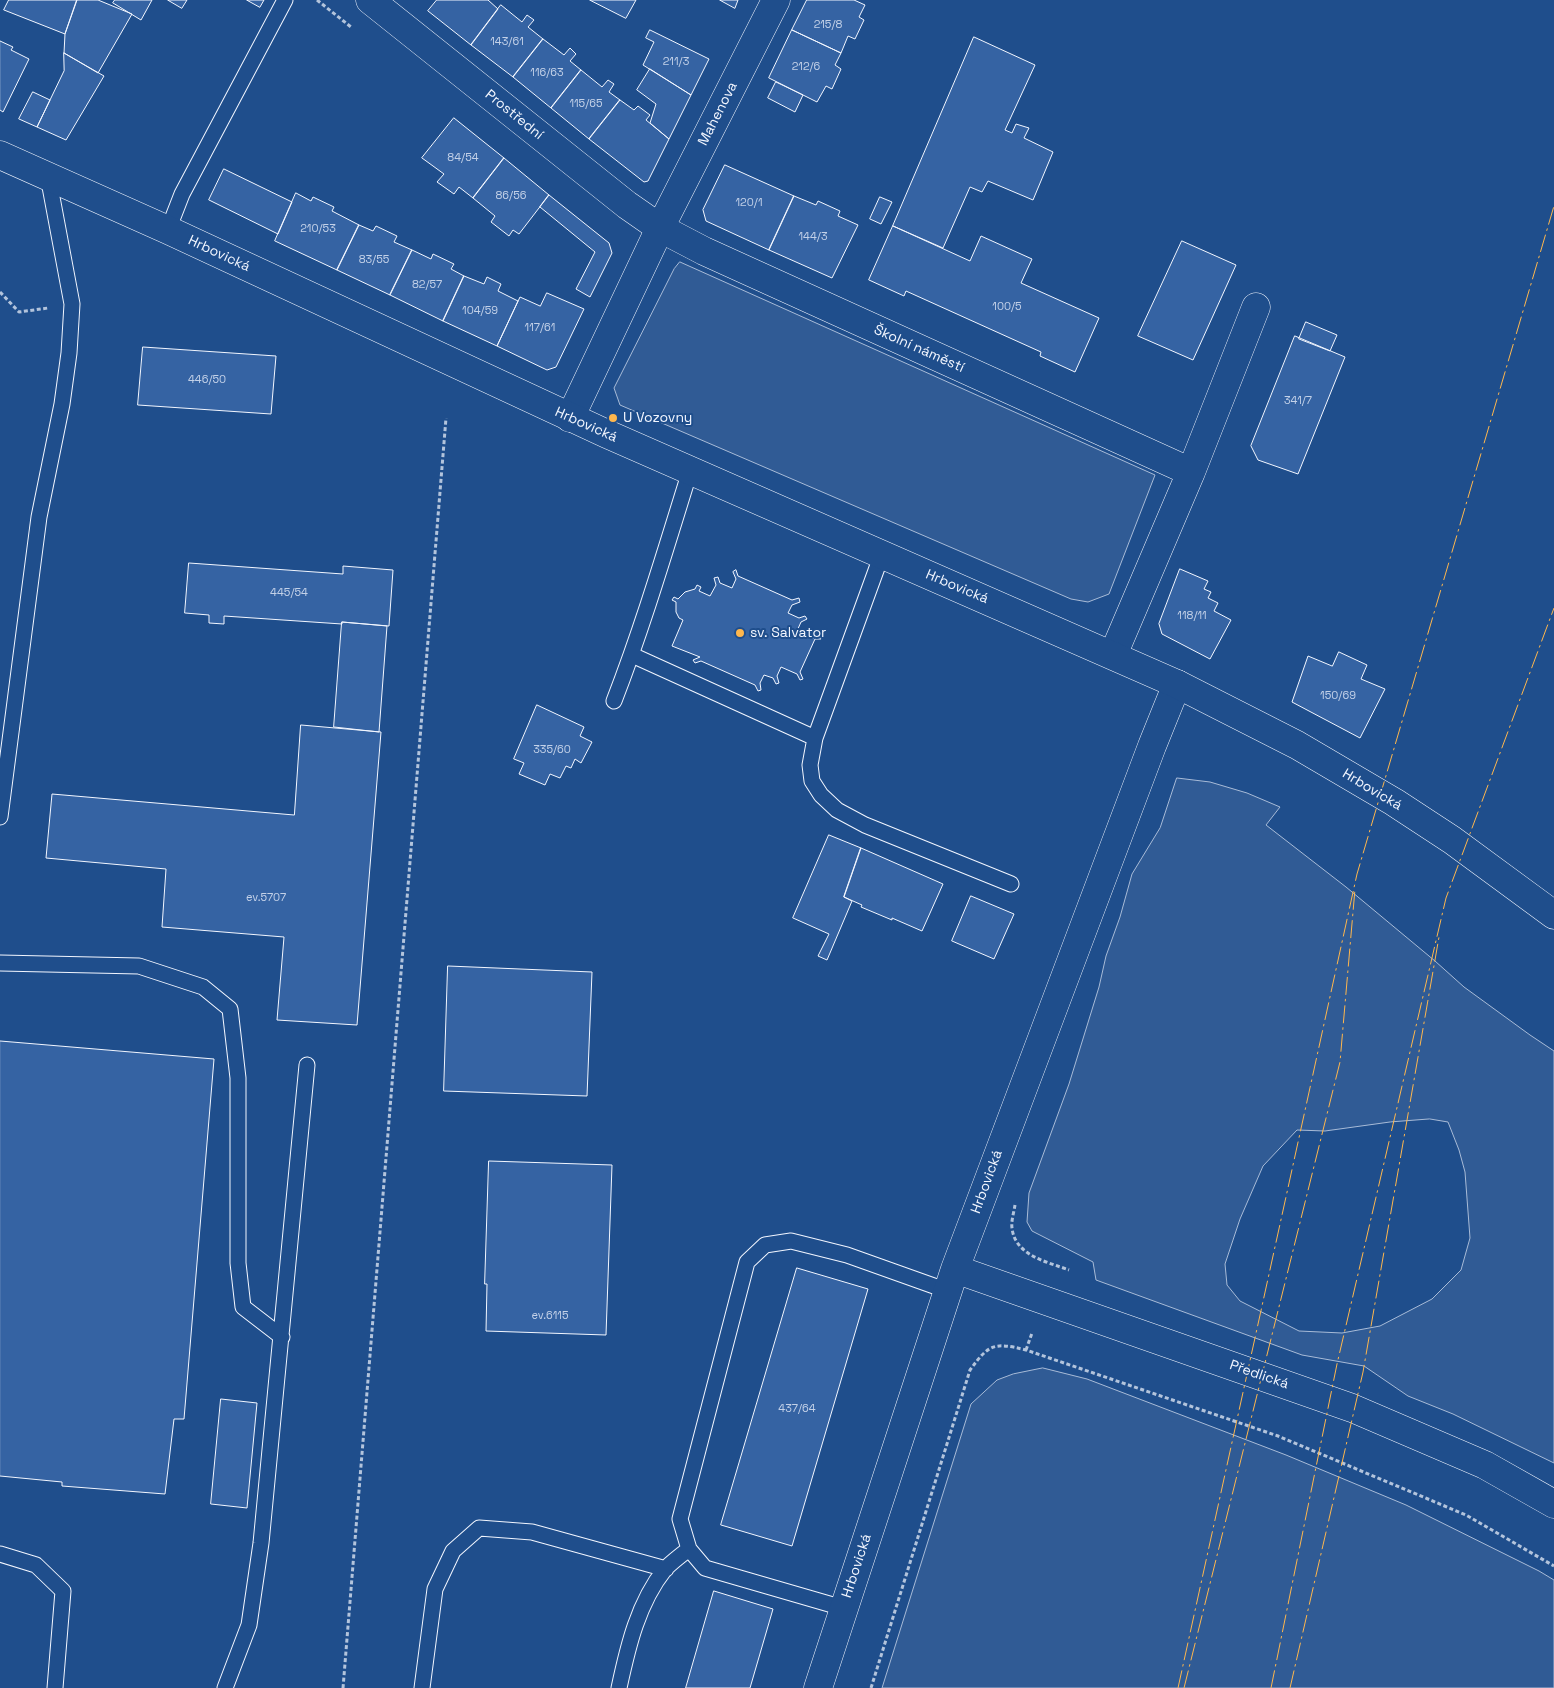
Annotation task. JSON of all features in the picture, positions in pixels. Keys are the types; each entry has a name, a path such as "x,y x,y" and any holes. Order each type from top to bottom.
{"street":[{"name":"Prostřední","path":"370,0 619,198 660,228"},
{"name":"Mahenova","path":"660,228 776,0"},
{"name":"Hrbovická","path":"0,154 168,230 570,418 1177,684 1297,745 1394,802 1452,840 1554,915"},
{"path":"570,418 660,228"},
{"name":"Školní náměstí","path":"660,228 704,251 1191,472"},
{"path":"1113,655 1191,472 1256,308"},
{"name":"Hrbovická","path":"818,1688 952,1280 1177,684"},
{"name":"Předlická","path":"952,1280 1352,1408 1485,1465 1554,1504"}],"lane":[{"path":"168,230 182,194 285,0"},
{"path":"0,817 39,517 62,404 69,353 72,304 48,176"},
{"path":"614,701 632,655 690,471"},
{"path":"882,554 815,738 810,765 812,781 821,795 837,810 865,825 1011,884"},
{"path":"632,655 815,738"},
{"path":"0,963 139,966 203,987 230,1009 238,1078 238,1263 243,1307 282,1337"},
{"path":"225,1688 249,1625 261,1543 307,1065"},
{"path":"843,1608 705,1568 689,1549 680,1519 747,1262 765,1245 791,1241 952,1280"},
{"path":"422,1688 435,1590 454,1551 479,1528 532,1532 666,1569"},
{"path":"619,1688 628,1645 645,1600 666,1569 689,1549"},
{"path":"0,1554 36,1565 63,1592 55,1688"}],"path":[{"path":"0,292 19,312 51,308"},
{"path":"343,1688 446,418"},
{"path":"1016,1205 1012,1229 1020,1248 1038,1259 1069,1270"},
{"path":"1026,1350 1032,1333"},
{"path":"871,1688 970,1370 984,1351 1004,1345 1026,1350 1278,1436 1466,1515 1554,1566"}],"shaded area":[{"path":"680,262 1155,475 1109,594 1088,602 1071,599 620,405 614,388 674,269"},
{"path":"1177,778 1210,782 1247,793 1280,807 1266,825 1346,887 1464,987 1554,1051 1554,1463 1453,1414 1408,1396 1364,1366 1302,1355 1096,1280 1093,1262 1032,1231 1027,1222 1029,1193 1069,1084 1132,874 1160,828","holes":["1430,1119 1448,1122 1465,1172 1470,1238 1461,1270 1432,1299 1380,1326 1342,1333 1299,1331 1240,1301 1227,1285 1225,1264 1240,1219 1263,1166 1297,1130 1325,1131 1390,1122"]},
{"path":"1043,1368 1087,1379 1286,1455 1406,1505 1554,1580 1554,1688 882,1688 971,1404 997,1380 1013,1374"}],"building":[{"path":"9,0 77,0 65,34 4,10"},
{"path":"77,0 98,0 132,14 98,73 64,53 65,34"},
{"path":"115,0 152,0 141,20 113,3"},
{"path":"168,0 187,0 182,8"},
{"path":"247,0 264,0 260,7"},
{"path":"437,0 488,0 498,9 471,45 428,11"},
{"path":"590,0 636,0 626,18"},
{"path":"720,0 738,0 735,8"},
{"path":"807,0 854,0 865,5 859,17 864,20 855,39 848,36 841,53 792,30"},
{"path":"501,5 522,22 527,15 534,20 528,27 543,39 513,77 471,45"},
{"path":"650,30 709,59 691,95 643,65 654,42 646,38"},
{"path":"792,30 841,53 835,65 841,69 832,89 826,86 817,102 769,78"},
{"path":"974,37 1035,65 1005,130 1012,133 1016,124 1029,128 1024,138 1053,152 1033,200 988,181 982,192 970,187 943,248 893,226"},
{"path":"543,39 564,55 570,48 576,54 570,61 581,70 551,108 513,77"},
{"path":"0,41 13,47 11,50 29,59 3,112 0,110"},
{"path":"64,53 104,76 66,140 37,127 64,71"},
{"path":"650,69 691,95 669,139 650,123 656,104 637,90"},
{"path":"581,70 602,87 608,80 614,84 609,92 620,100 589,139 551,108"},
{"path":"776,82 803,95 795,112 768,98"},
{"path":"33,92 50,100 37,127 19,119"},
{"path":"620,100 634,110 638,106 650,115 646,120 669,139 648,181 644,182 589,139"},
{"path":"454,118 504,158 473,198 459,187 454,194 437,182 444,174 422,158"},
{"path":"504,158 549,195 519,234 513,230 509,236 491,222 495,216 473,198"},
{"path":"725,165 794,196 769,250 706,221 703,210"},
{"path":"224,169 292,202 278,234 209,200"},
{"path":"296,193 311,201 313,197 334,207 332,211 359,225 337,270 275,241"},
{"path":"549,195 609,243 612,253 590,297 576,289 595,252 540,207"},
{"path":"794,196 816,205 818,201 840,211 838,216 858,225 832,278 769,250"},
{"path":"880,197 892,202 881,224 870,219"},
{"path":"359,225 373,231 376,226 397,236 394,242 412,250 390,295 337,270"},
{"path":"893,226 970,261 981,236 1032,259 1021,283 1099,318 1075,372 1040,356 1041,352 906,291 904,296 869,280"},
{"path":"1182,241 1236,265 1193,360 1138,336"},
{"path":"412,250 431,259 433,254 454,264 451,269 464,276 443,321 390,295"},
{"path":"464,276 484,284 487,277 501,284 498,291 518,301 497,346 443,321"},
{"path":"547,293 584,309 556,367 547,370 497,346 520,297 540,306"},
{"path":"1306,322 1337,335 1330,351 1299,339"},
{"path":"1295,336 1345,357 1298,474 1258,460 1251,446"},
{"path":"143,347 276,356 271,414 138,405"},
{"path":"189,563 343,574 343,566 393,570 389,626 224,616 224,624 209,623 209,615 185,613"},
{"path":"1180,569 1208,581 1204,589 1211,592 1208,598 1218,603 1214,611 1231,620 1210,659 1162,634 1159,624"},
{"name":"sv. Salvator","path":"736,570 738,576 792,600 799,598 800,602 792,605 788,613 799,618 805,616 807,619 801,622 797,631 813,638 819,635 821,639 815,639 800,672 803,679 800,680 797,674 781,667 777,676 779,683 776,684 773,678 764,675 760,683 761,690 758,691 755,685 701,661 695,663 693,660 700,657 672,646 683,620 679,618 676,612 676,602 672,600 674,597 678,599 685,592 695,589 697,585 701,587 699,591 710,596 716,585 714,578 718,577 720,583 732,588 736,579 733,572"},
{"path":"342,622 387,626 379,732 334,727"},
{"path":"1339,652 1367,665 1361,679 1385,689 1360,738 1292,702 1308,656 1332,666"},
{"path":"537,705 584,727 580,736 592,742 581,763 575,759 571,768 566,766 560,778 550,774 545,785 519,774 524,763 514,759"},
{"path":"301,725 381,732 357,1025 277,1020 284,937 162,927 166,869 46,858 52,794 294,815"},
{"path":"829,835 861,848 844,897 852,901 827,960 818,956 829,934 793,918"},
{"path":"861,848 943,884 922,931 861,907 862,905 844,897"},
{"path":"971,896 1014,914 994,959 952,941"},
{"path":"448,966 592,972 587,1096 444,1091"},
{"path":"0,1041 214,1059 184,1419 174,1419 165,1494 62,1486 62,1482 0,1476"},
{"path":"489,1161 612,1165 606,1335 486,1331 487,1284 485,1284"},
{"path":"797,1268 868,1289 792,1546 721,1525"},
{"path":"221,1399 257,1403 247,1508 211,1504"},
{"path":"714,1591 773,1609 750,1688 686,1688"}],"power":[{"path":"1178,1688 1357,874 1554,206"},
{"path":"1271,1688 1337,1364 1446,898 1554,608"},
{"path":"1184,1688 1340,1062 1355,889"},
{"path":"1290,1688 1363,1372 1439,937"}],"place":[{"name":"U Vozovny","path":"613,418"},
{"name":"sv. Salvator","path":"740,633"}]}
